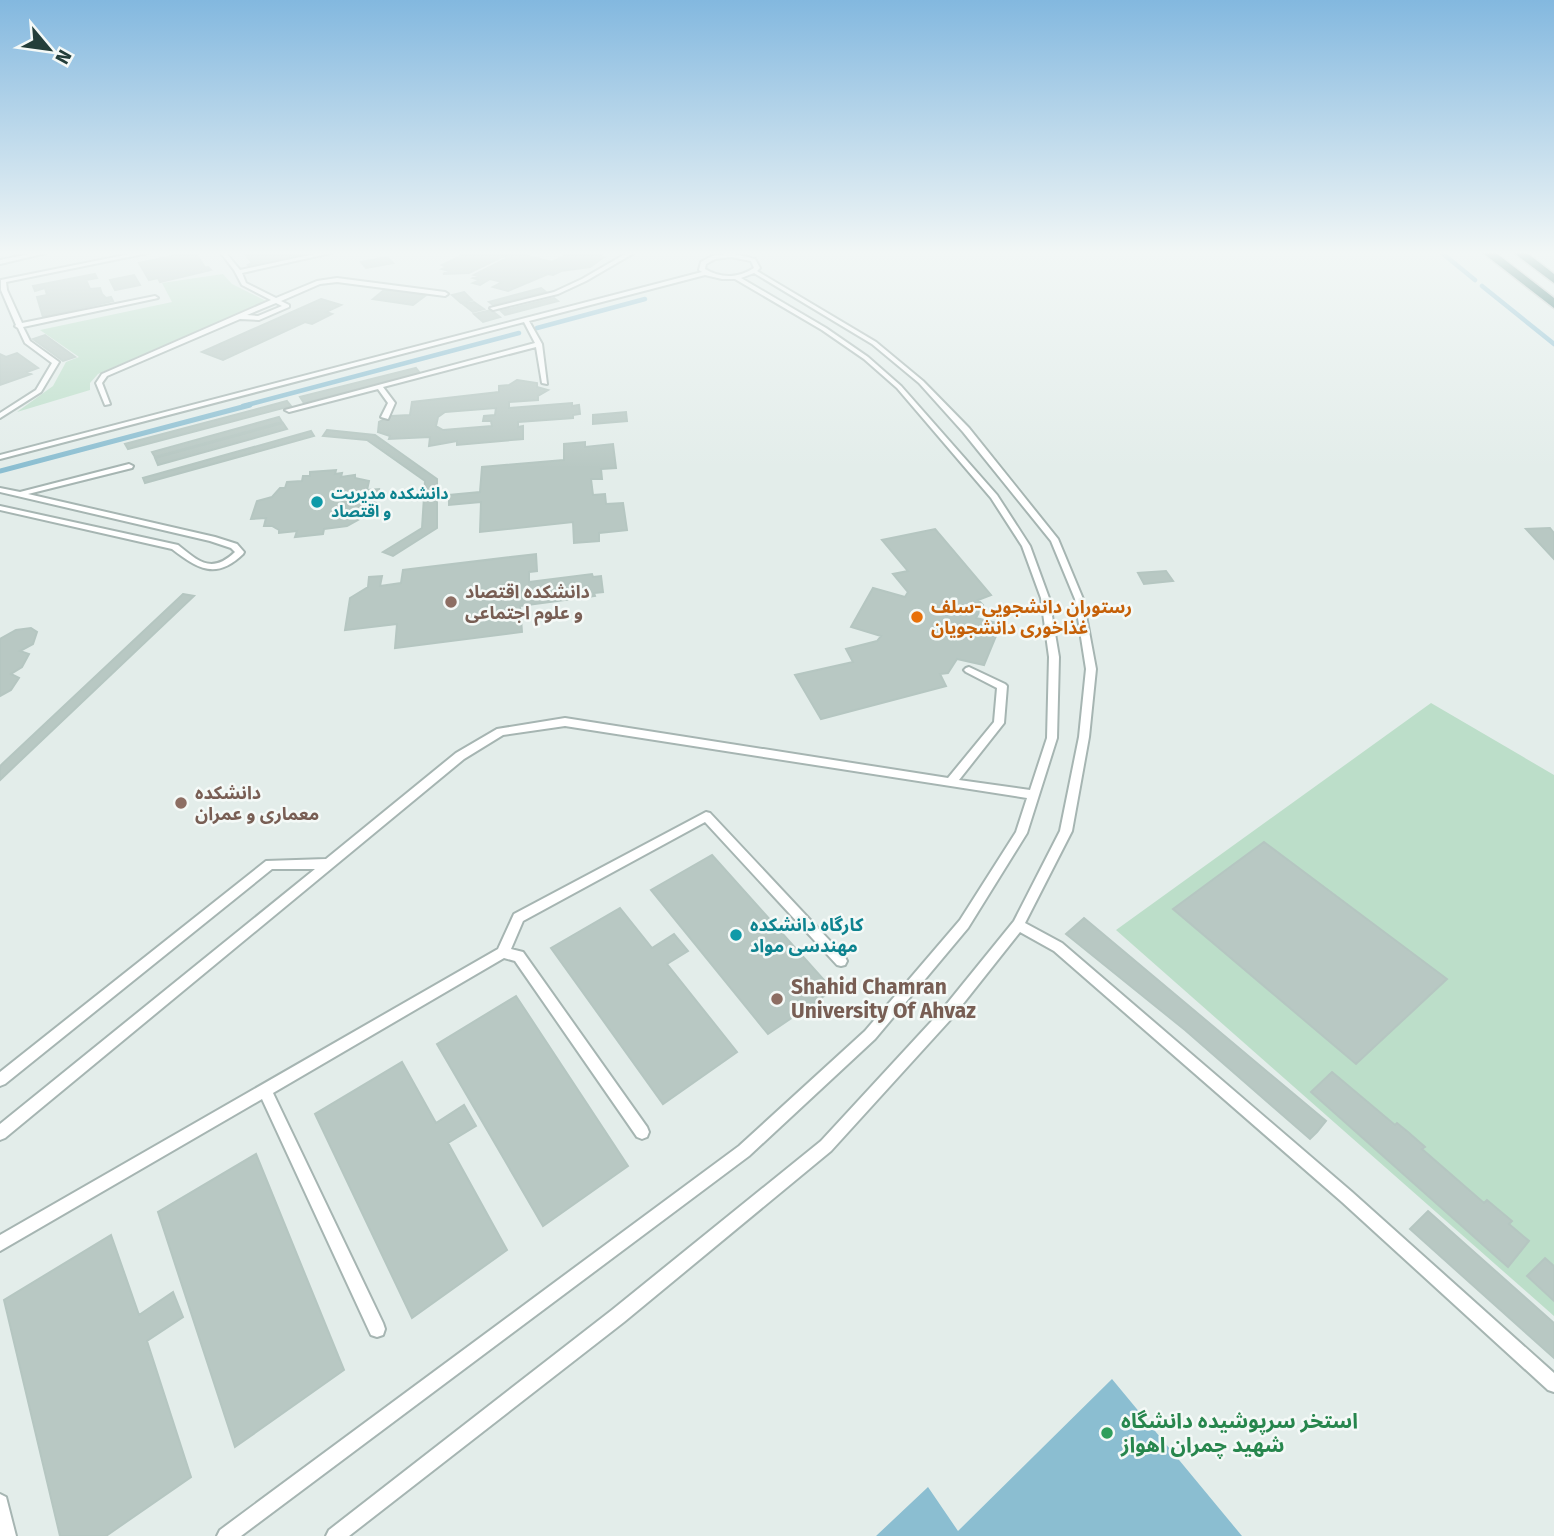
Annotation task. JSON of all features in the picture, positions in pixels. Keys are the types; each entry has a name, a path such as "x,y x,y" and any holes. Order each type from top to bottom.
{"lane":[{"path":"0,416 39,391 56,362 27,342 18,326 24,325"},
{"path":"107,404 99,383 104,375 220,325"},
{"path":"0,457 500,325"},
{"path":"529,325 539,344 545,383"},
{"path":"226,1536 744,1151 870,1035 964,924 1021,833 1052,738 1054,657 1045,598 1026,546 993,497 899,387 866,358 817,325"},
{"path":"335,1536 618,1315 826,1146 946,1015 1018,925 1066,831 1084,737 1091,669 1079,599 1055,541 966,430 921,382 874,343 843,325"},
{"path":"289,410 539,344"},
{"path":"899,387 921,382"},
{"path":"379,386 392,403 385,417"},
{"path":"20,494 129,466"},
{"path":"0,490 212,539 234,545 240,552 230,563 212,569 195,562 175,547 0,508"},
{"path":"951,782 999,723 1002,686 969,670"},
{"path":"0,1133 460,756 501,733 565,722 1034,795"},
{"path":"0,1244 503,953 518,918 706,816 841,961"},
{"path":"0,1080 270,864 329,864"},
{"path":"1018,925 1058,947 1347,1197 1554,1384"},
{"path":"503,953 519,956 642,1132"},
{"path":"265,1091 377,1329"},
{"path":"0,1503 7,1536"}],"green space":[{"path":"65,325 212,325 98,374 90,383 90,390 17,412 53,386 66,362 79,357 40,330"},
{"path":"1431,703 1554,775 1554,1316 1116,930"}],"water":[{"name":"استخر سرپوشیده دانشگاه شهید چمران اهواز","path":"1112,1379 1242,1536 876,1536 928,1487 958,1531"}],"building":[{"path":"263,325 299,325 223,360 202,352"},
{"path":"45,335 75,357 63,361 33,339"},
{"path":"17,353 38,368 27,372 31,374 0,385 0,354 6,357"},
{"path":"416,368 420,373 304,403 300,397"},
{"path":"517,380 537,383 537,387 548,390 538,396 538,400 509,402 509,408 572,403 572,406 579,405 580,414 573,415 573,418 518,422 518,427 523,426 523,439 457,445 457,441 429,446 430,437 389,439 390,436 378,432 379,422 391,416 410,415 412,402 499,392 499,386 509,385","holes":["496,408 495,415 484,416 483,421 491,421 492,426 443,430 436,426 438,417 445,412"]},
{"path":"287,401 291,406 128,449 125,444"},
{"path":"626,412 627,421 593,424 593,415"},
{"path":"279,417 282,422 155,457 152,452"},
{"path":"283,423 287,429 158,465 155,458"},
{"path":"327,430 375,435 437,479 437,528 393,556 383,552 422,528 425,481 367,440 323,436"},
{"path":"311,431 314,436 145,483 143,478"},
{"path":"585,442 585,447 613,444 616,468 601,469 602,479 591,479 593,495 605,494 606,504 623,503 627,530 599,533 599,541 574,543 573,522 480,532 481,502 449,505 449,495 480,492 482,467 564,460 564,444"},
{"name":"دانشکده مدیریت و اقتصاد","path":"336,470 335,474 342,473 341,477 355,475 355,478 369,481 367,490 379,489 376,503 365,504 363,517 347,526 324,529 323,534 295,537 297,531 279,533 279,530 272,526 264,526 266,518 251,519 257,501 272,497 280,488 285,488 287,482 302,481 303,476 310,476 310,472"},
{"path":"1550,528 1554,533 1554,559 1526,529"},
{"path":"935,529 991,595 978,600 983,605 976,618 1001,624 984,665 957,659 948,673 940,674 946,686 821,719 795,675 853,662 846,649 877,641 881,636 851,627 873,588 905,597 908,592 893,574 908,571 882,540"},
{"name":"دانشکده اقتصاد و علوم اجتماعی","path":"536,554 537,571 529,572 529,582 592,574 593,577 601,576 603,592 594,593 595,596 520,606 522,632 395,648 397,624 345,630 350,598 368,587 369,577 382,576 380,586 401,583 403,570"},
{"path":"1166,571 1173,581 1144,584 1138,573"},
{"path":"183,594 194,596 0,780 0,766"},
{"path":"31,628 37,632 33,644 20,651 29,654 22,667 11,674 19,678 11,690 0,696 0,639 16,630"},
{"path":"1264,842 1447,979 1356,1064 1173,909"},
{"name":"کارگاه دانشکده مهندسی مواد","path":"712,855 833,990 768,1034 651,890"},
{"path":"620,908 652,948 674,934 688,951 667,964 737,1052 663,1104 551,948"},
{"path":"1084,918 1326,1121 1317,1132 1310,1139 1185,1030 1066,934"},
{"path":"516,996 628,1166 543,1226 437,1044"},
{"path":"402,1062 436,1123 464,1105 476,1126 448,1143 507,1250 412,1318 315,1114"},
{"path":"1332,1072 1395,1125 1397,1123 1408,1132 1425,1147 1422,1149 1484,1203 1487,1200 1512,1221 1509,1224 1529,1241 1508,1267 1311,1092"},
{"path":"256,1154 344,1370 235,1447 158,1212"},
{"path":"1428,1211 1554,1323 1554,1358 1410,1229"},
{"path":"111,1235 139,1315 173,1292 183,1317 147,1341 191,1477 106,1536 60,1536 4,1300"},
{"path":"1545,1258 1554,1266 1554,1301 1527,1276"}],"waterway":[{"path":"537,328 549,325"},
{"path":"1530,325 1554,344"},
{"path":"243,406 519,333"},
{"path":"0,471 250,405"}],"place":[{"name":"دانشکده مدیریت و اقتصاد","path":"317,502"},
{"name":"دانشکده اقتصاد و علوم اجتماعی","path":"451,602"},
{"name":"رستوران دانشجویی-سلف غذاخوری دانشجویان","path":"917,617"},
{"name":"دانشکده معماری و عمران","path":"181,803"},
{"name":"کارگاه دانشکده مهندسی مواد","path":"736,935"},
{"name":"Shahid Chamran University Of Ahvaz","path":"777,999"},
{"name":"استخر سرپوشیده دانشگاه شهید چمران اهواز","path":"1107,1433"}]}
